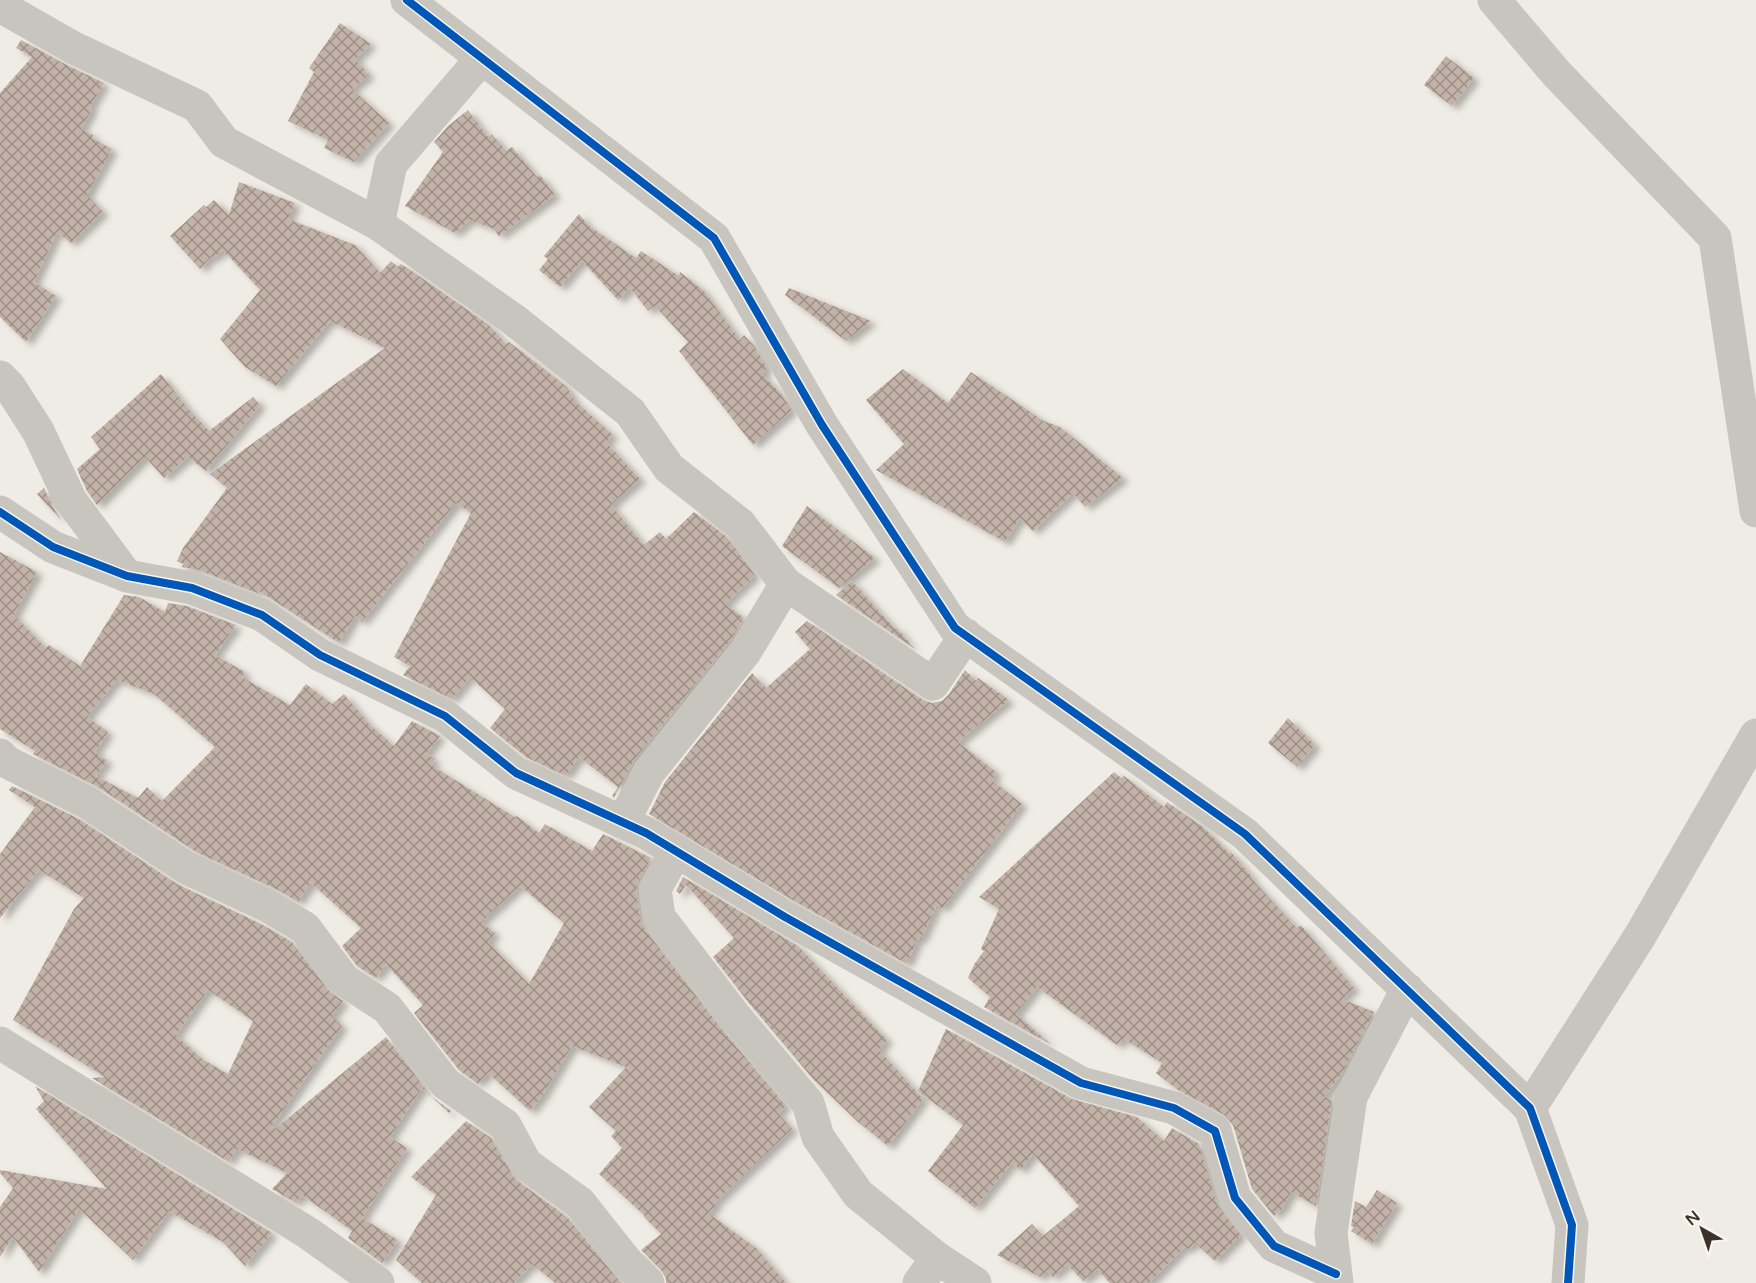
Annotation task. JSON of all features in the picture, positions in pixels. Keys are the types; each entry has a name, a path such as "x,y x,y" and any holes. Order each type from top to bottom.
{"street":[{"path":"406,0 714,238 822,425 955,628 1245,834 1530,1108 1572,1225 1568,1283"},
{"path":"1494,0 1557,74 1715,238 1756,511"},
{"path":"0,6 74,48 197,106 224,142 378,224 513,320 630,412 669,468 740,524 786,584 933,684 966,635"},
{"path":"378,224 391,164 482,58"},
{"path":"3,391 38,431 71,501 127,576"},
{"path":"1,514 53,547 127,576 192,588 262,615 320,655 445,716 516,773 646,833 785,917 1081,1083 1174,1108 1215,1131 1235,1198 1274,1246 1337,1279"},
{"path":"623,822 649,772 745,652 786,584"},
{"path":"1530,1108 1640,936 1756,735"},
{"path":"0,755 7,762 88,803 187,868 270,907 305,928 344,980 387,1008 446,1084 505,1125 526,1164 580,1203 626,1261 648,1283"},
{"path":"676,851 655,888 659,917 734,1015 808,1103 818,1137 858,1194 928,1270 975,1283"},
{"path":"1337,1279 1331,1233 1351,1097 1407,989"},
{"path":"0,1043 308,1233 378,1283"}],"building":[{"path":"340,23 371,44 355,59 369,75 352,89 389,123 354,162 324,148 328,140 288,121 314,72 309,68"},
{"path":"21,40 104,83 81,129 112,149 87,195 103,212 71,243 57,232 34,282 56,296 26,342 0,317 0,93 32,57 16,48"},
{"path":"1446,56 1474,78 1452,106 1424,85"},
{"path":"468,110 488,137 492,134 506,151 512,147 537,177 540,175 555,195 499,236 494,229 470,220 455,233 405,206 443,152 434,142 448,126"},
{"path":"239,182 295,203 288,219 355,245 380,273 391,261 398,267 401,264 409,269 489,325 506,344 509,342 567,387 575,401 613,435 606,442 640,479 611,505 644,545 660,532 666,539 694,512 727,537 755,575 725,604 744,618 730,641 634,760 614,798 612,796 618,787 579,757 566,776 526,757 490,728 505,709 470,677 452,699 403,675 410,666 394,657 471,513 456,503 362,622 355,616 339,643 259,591 257,593 199,570 182,567 183,564 177,561 183,548 227,488 210,474 385,348 330,321 276,386 245,367 220,339 260,290 223,250 213,259 211,257 200,269 170,236 204,205 206,207 214,200 229,215"},
{"path":"579,214 589,226 636,258 641,251 679,276 680,272 704,291 740,340 744,335 755,347 767,368 762,374 792,410 753,445 679,351 688,342 655,306 648,311 630,288 618,300 582,261 560,287 539,270 548,259 544,256"},
{"path":"789,288 871,321 846,341 785,295"},
{"path":"903,369 948,403 971,372 1044,421 1060,427 1123,478 1085,507 1073,493 1033,531 1020,518 1005,542 876,470 904,444 866,400"},
{"path":"161,374 209,431 253,397 260,405 206,471 188,457 164,478 145,457 97,505 87,491 77,469 100,449 91,437"},
{"path":"44,488 54,509 63,522 37,494"},
{"path":"807,506 875,558 839,588 782,546"},
{"path":"0,552 37,572 14,615 46,648 49,645 80,666 124,595 139,597 165,612 168,603 187,606 236,625 215,655 245,672 242,677 290,705 306,684 332,704 344,694 369,724 394,746 412,721 440,736 426,754 435,759 431,765 515,817 517,816 539,833 545,824 592,851 603,834 651,858 639,880 636,891 644,928 720,1027 786,1106 778,1113 792,1129 714,1204 716,1206 708,1213 756,1248 786,1283 666,1283 661,1270 641,1250 661,1234 645,1216 599,1174 622,1148 611,1136 616,1131 589,1107 626,1067 572,1046 542,1096 530,1111 488,1073 478,1084 459,1070 414,1013 423,1005 386,964 376,978 357,966 342,946 361,928 311,883 298,902 278,890 196,852 98,787 33,754 35,751 0,729","holes":["117,680 154,694 215,747 162,801 147,787 138,798 96,776 107,761 95,752 108,732 87,717","520,886 564,923 529,984 488,942 495,933 481,922"]},
{"path":"852,581 895,629 897,628 915,649 836,595"},
{"path":"807,621 923,700 932,703 942,701 965,670 976,681 978,678 1009,700 958,742 996,772 992,780 1022,804 942,909 937,904 907,964 794,901 649,814 665,782 752,673 766,688 810,649 795,632"},
{"path":"1288,718 1315,745 1297,767 1268,743"},
{"path":"1114,772 1121,778 1124,776 1164,807 1167,802 1203,827 1229,853 1231,852 1251,878 1297,928 1301,925 1354,988 1342,999 1374,1012 1343,1072 1324,1097 1332,1099 1316,1206 1291,1192 1282,1209 1274,1216 1252,1189 1233,1125 1224,1115 1178,1090 1156,1073 1162,1063 1124,1039 1117,1045 1037,987 1016,1014 1052,1045 984,1007 990,997 968,978 984,951 981,949 999,909 979,897"},
{"path":"12,786 79,819 177,884 261,924 292,942 329,991 343,1001 332,1016 342,1026 272,1126 275,1129 386,1037 431,1096 451,1111 449,1113 422,1088 390,1137 407,1148 362,1218 398,1240 382,1263 348,1238 352,1231 302,1195 296,1203 272,1189 287,1173 237,1149 229,1162 92,1078 105,1077 13,1020 74,909 84,898 39,870 0,918 0,854 35,807 9,790","holes":["208,990 253,1021 228,1074 202,1059 176,1035"]},
{"path":"683,877 798,946 887,1040 879,1050 923,1099 888,1146 858,1122 813,1079 713,957 734,938 686,885 680,894 676,891"},
{"path":"946,1029 1072,1099 1137,1117 1164,1141 1172,1128 1199,1144 1217,1204 1241,1235 1215,1261 1195,1243 1187,1250 1185,1247 1149,1283 1110,1283 1097,1269 1083,1281 1067,1264 1053,1277 1047,1271 1040,1277 997,1255 1032,1224 1043,1236 1079,1206 1033,1154 1021,1170 1012,1163 975,1208 928,1171 963,1125 918,1091"},
{"path":"35,1086 272,1233 245,1266 223,1242 169,1211 133,1260 79,1209 39,1272 13,1237 0,1257 0,1207 13,1188 0,1170 107,1189 36,1109 44,1101"},
{"path":"466,1121 491,1138 515,1179 567,1217 621,1283 555,1283 532,1264 514,1283 422,1283 396,1260 436,1195 411,1177"},
{"path":"1377,1190 1397,1203 1372,1244 1351,1231 1354,1227 1351,1226 1355,1201 1366,1207"}],"cycle path":[{"path":"407,0 714,238 822,425 955,628 1245,834 1530,1108 1572,1225 1568,1283"},
{"path":"0,512 53,547 127,576 192,588 262,615 320,655 445,716 516,773 646,833 785,917 1081,1083 1174,1108 1215,1131 1235,1198 1274,1246 1336,1274"}]}
